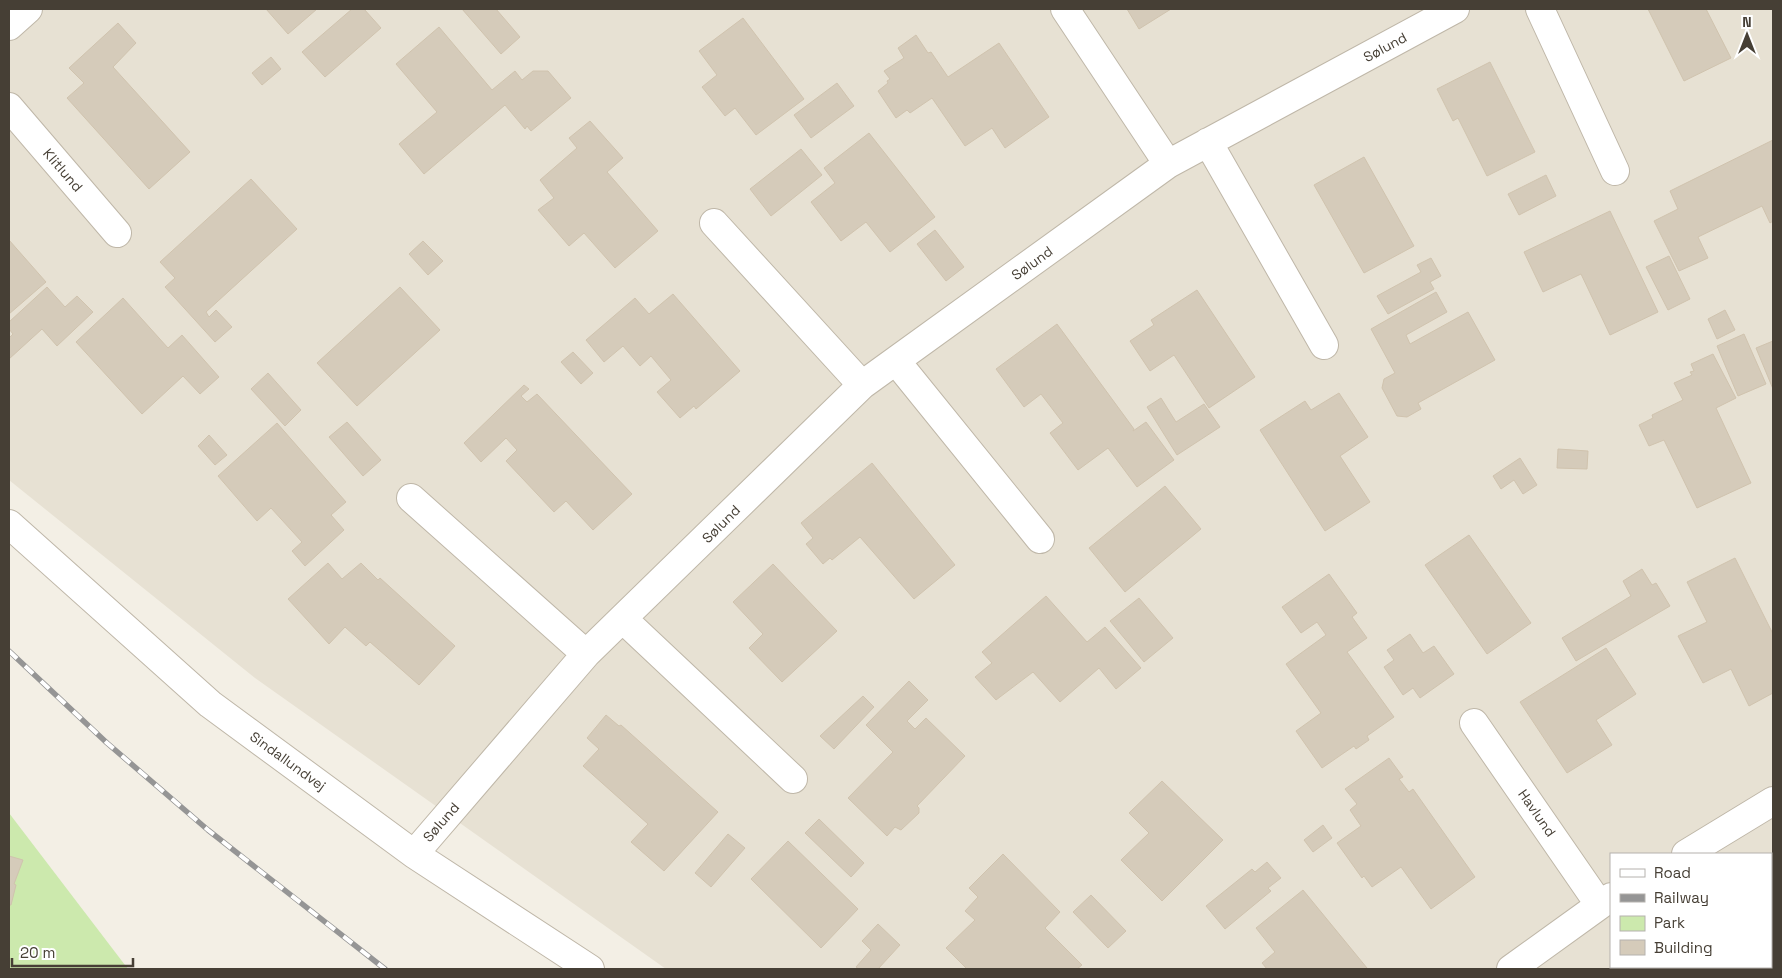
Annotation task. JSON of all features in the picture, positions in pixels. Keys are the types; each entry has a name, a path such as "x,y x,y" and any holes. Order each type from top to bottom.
{"street":[{"path":"9,26 28,9"},
{"path":"1065,9 1168,164"},
{"name":"Sølund","path":"414,854 586,654 624,620 862,386 1168,164 1455,9"},
{"path":"1540,9 1615,170"},
{"name":"Klitlund","path":"9,107 117,233"},
{"path":"1208,142 1324,345"},
{"path":"714,223 862,386"},
{"path":"896,361 1040,539"},
{"path":"411,498 586,654"},
{"name":"Sindallundvej","path":"9,524 210,704 414,854 590,969"},
{"path":"624,620 793,779"},
{"name":"Havlund","path":"1474,723 1605,900 1511,969"},
{"path":"1689,853 1773,801"}],"shaded area":[{"path":"9,9 1773,9 1773,969 666,969 255,678 9,480"}],"green space":[{"path":"9,813 128,969 9,969"}],"building":[{"path":"266,9 317,9 288,34"},
{"path":"352,9 364,9 381,28 325,77 302,52"},
{"path":"462,9 496,9 520,37 501,54"},
{"path":"1127,9 1171,9 1139,29"},
{"path":"1648,9 1706,9 1731,58 1684,81"},
{"path":"743,18 804,99 756,135 735,108 725,116 702,87 717,75 699,51"},
{"path":"118,23 136,43 113,67 190,152 149,189 67,98 84,83 69,68"},
{"path":"439,27 492,90 515,71 522,80 533,71 548,71 571,98 531,131 527,126 525,129 505,105 424,174 399,144 437,112 396,64"},
{"path":"916,35 928,53 931,52 948,77 999,43 1049,117 1005,148 992,128 965,146 932,98 910,113 907,110 896,118 878,91 890,79 884,71 904,58 898,48"},
{"path":"271,57 281,69 262,85 252,73"},
{"path":"1490,62 1535,152 1487,176 1458,118 1453,121 1437,89"},
{"path":"837,83 854,106 811,138 794,115"},
{"path":"590,121 623,158 607,172 658,231 615,268 584,233 569,246 538,210 554,198 540,180 577,148 569,138"},
{"path":"869,133 935,217 890,252 866,222 841,241 811,202 835,183 824,168"},
{"path":"1773,140 1773,221 1770,223 1762,206 1698,237 1708,258 1679,271 1654,221 1678,209 1670,191"},
{"path":"801,149 822,175 771,216 750,189"},
{"path":"1364,157 1414,246 1364,273 1314,185"},
{"path":"1546,175 1556,196 1519,215 1508,194"},
{"path":"251,179 297,229 206,312 209,317 216,310 232,327 215,342 165,287 175,278 160,262"},
{"path":"1610,211 1658,312 1610,335 1581,274 1543,292 1524,252"},
{"path":"935,230 964,267 946,281 917,244"},
{"path":"9,240 46,282 9,314"},
{"path":"423,241 443,261 428,275 409,254"},
{"path":"1669,256 1690,299 1668,310 1646,267"},
{"path":"1431,258 1441,276 1430,282 1434,289 1388,314 1377,296 1421,272 1417,265"},
{"path":"47,287 65,307 77,296 93,312 57,346 42,329 9,359 9,338 13,334 9,329 9,322"},
{"path":"400,287 440,330 357,406 317,363"},
{"path":"1197,290 1255,377 1209,408 1174,355 1150,371 1130,341 1154,325 1151,320"},
{"path":"1436,292 1447,312 1406,335 1410,344 1468,312 1495,360 1418,403 1421,409 1407,417 1397,416 1382,388 1384,379 1395,373 1371,329"},
{"path":"673,294 740,371 696,409 694,406 680,418 657,392 671,380 651,356 640,366 623,346 604,362 586,340 635,298 649,314"},
{"path":"123,298 168,348 182,335 219,377 200,394 183,376 142,414 76,342"},
{"path":"1725,310 1735,330 1717,339 1708,319"},
{"path":"1057,324 1134,429 1133,431 1146,422 1174,460 1137,487 1108,448 1078,470 1050,433 1063,423 1041,394 1024,407 996,369"},
{"path":"1744,334 1766,384 1738,396 1717,346"},
{"path":"1773,341 1773,389 1756,348"},
{"path":"573,352 593,373 581,384 561,362"},
{"path":"1713,354 1736,398 1716,408 1751,483 1697,508 1664,440 1649,446 1639,425 1653,418 1652,415 1683,400 1674,383 1692,375 1690,372 1694,371 1691,364"},
{"path":"268,373 301,410 285,426 251,389"},
{"path":"524,385 529,389 521,396 527,402 537,394 632,494 593,530 566,501 554,512 506,461 517,450 506,438 481,462 464,443"},
{"path":"1339,393 1368,437 1340,456 1370,502 1325,531 1260,430 1305,401 1311,410"},
{"path":"1161,398 1176,422 1204,404 1220,427 1177,455 1147,407"},
{"path":"347,422 381,460 363,476 329,437"},
{"path":"277,423 346,502 331,515 344,530 305,566 292,551 302,542 271,508 257,521 218,476"},
{"path":"209,435 227,455 215,465 198,446"},
{"path":"1558,449 1588,451 1587,469 1557,468"},
{"path":"1520,458 1537,485 1523,494 1514,480 1501,489 1493,476"},
{"path":"872,463 955,565 914,599 860,537 832,560 830,558 823,564 806,544 813,538 801,523"},
{"path":"1165,486 1201,529 1125,592 1089,548"},
{"path":"1469,535 1531,623 1487,654 1425,565"},
{"path":"1735,558 1773,634 1773,693 1749,706 1731,669 1703,683 1678,636 1707,622 1687,582"},
{"path":"328,563 342,579 361,563 455,646 419,685 370,642 366,646 345,627 329,644 288,599"},
{"path":"773,564 837,631 782,682 749,648 763,634 733,602"},
{"path":"1642,569 1652,585 1656,583 1670,606 1576,661 1562,638 1631,596 1623,581"},
{"path":"1329,574 1357,613 1352,617 1367,638 1347,652 1394,717 1367,736 1369,740 1356,749 1354,746 1322,768 1296,731 1321,713 1286,664 1326,635 1317,622 1301,633 1282,607"},
{"path":"1046,596 1087,642 1105,627 1141,668 1116,689 1099,668 1060,702 1033,672 996,700 975,677 992,663 982,652"},
{"path":"1139,598 1173,638 1144,662 1110,621"},
{"path":"1410,634 1423,653 1434,646 1454,674 1420,698 1413,688 1403,695 1384,667 1394,660 1387,650"},
{"path":"1606,648 1636,694 1596,720 1612,745 1567,773 1520,702"},
{"path":"909,681 928,700 907,721 915,729 926,718 965,756 917,806 919,813 901,830 895,827 887,836 848,798 893,752 866,725"},
{"path":"863,696 874,707 834,749 820,736"},
{"path":"606,715 619,726 621,725 718,812 664,871 631,842 648,824 583,766 599,749 587,738"},
{"path":"1389,758 1403,777 1399,779 1409,792 1413,789 1475,877 1431,909 1401,867 1372,887 1364,876 1362,878 1337,843 1361,826 1350,810 1357,804 1345,789"},
{"path":"1162,781 1223,840 1162,901 1121,860 1149,833 1129,813"},
{"path":"819,819 864,863 851,877 805,833"},
{"path":"1323,825 1332,838 1313,852 1304,840"},
{"path":"728,834 745,848 711,887 695,873"},
{"path":"788,841 858,909 821,948 751,879"},
{"path":"1003,854 1060,912 1045,928 1082,965 1077,969 967,969 946,948 975,920 965,911 978,897 969,888"},
{"path":"9,856 23,860 14,884 16,885 11,905 9,905"},
{"path":"1267,862 1281,878 1268,888 1271,891 1225,929 1206,906 1252,869 1255,872"},
{"path":"1303,890 1367,968 1267,969 1262,963 1275,952 1256,928"},
{"path":"1091,895 1126,931 1108,948 1073,912"},
{"path":"878,924 900,945 878,969 859,969 856,967 871,950 862,941"},
{"path":"1677,968 1678,969 1610,969"}],"railway":[{"path":"9,651 107,743 208,830 385,969"}]}
